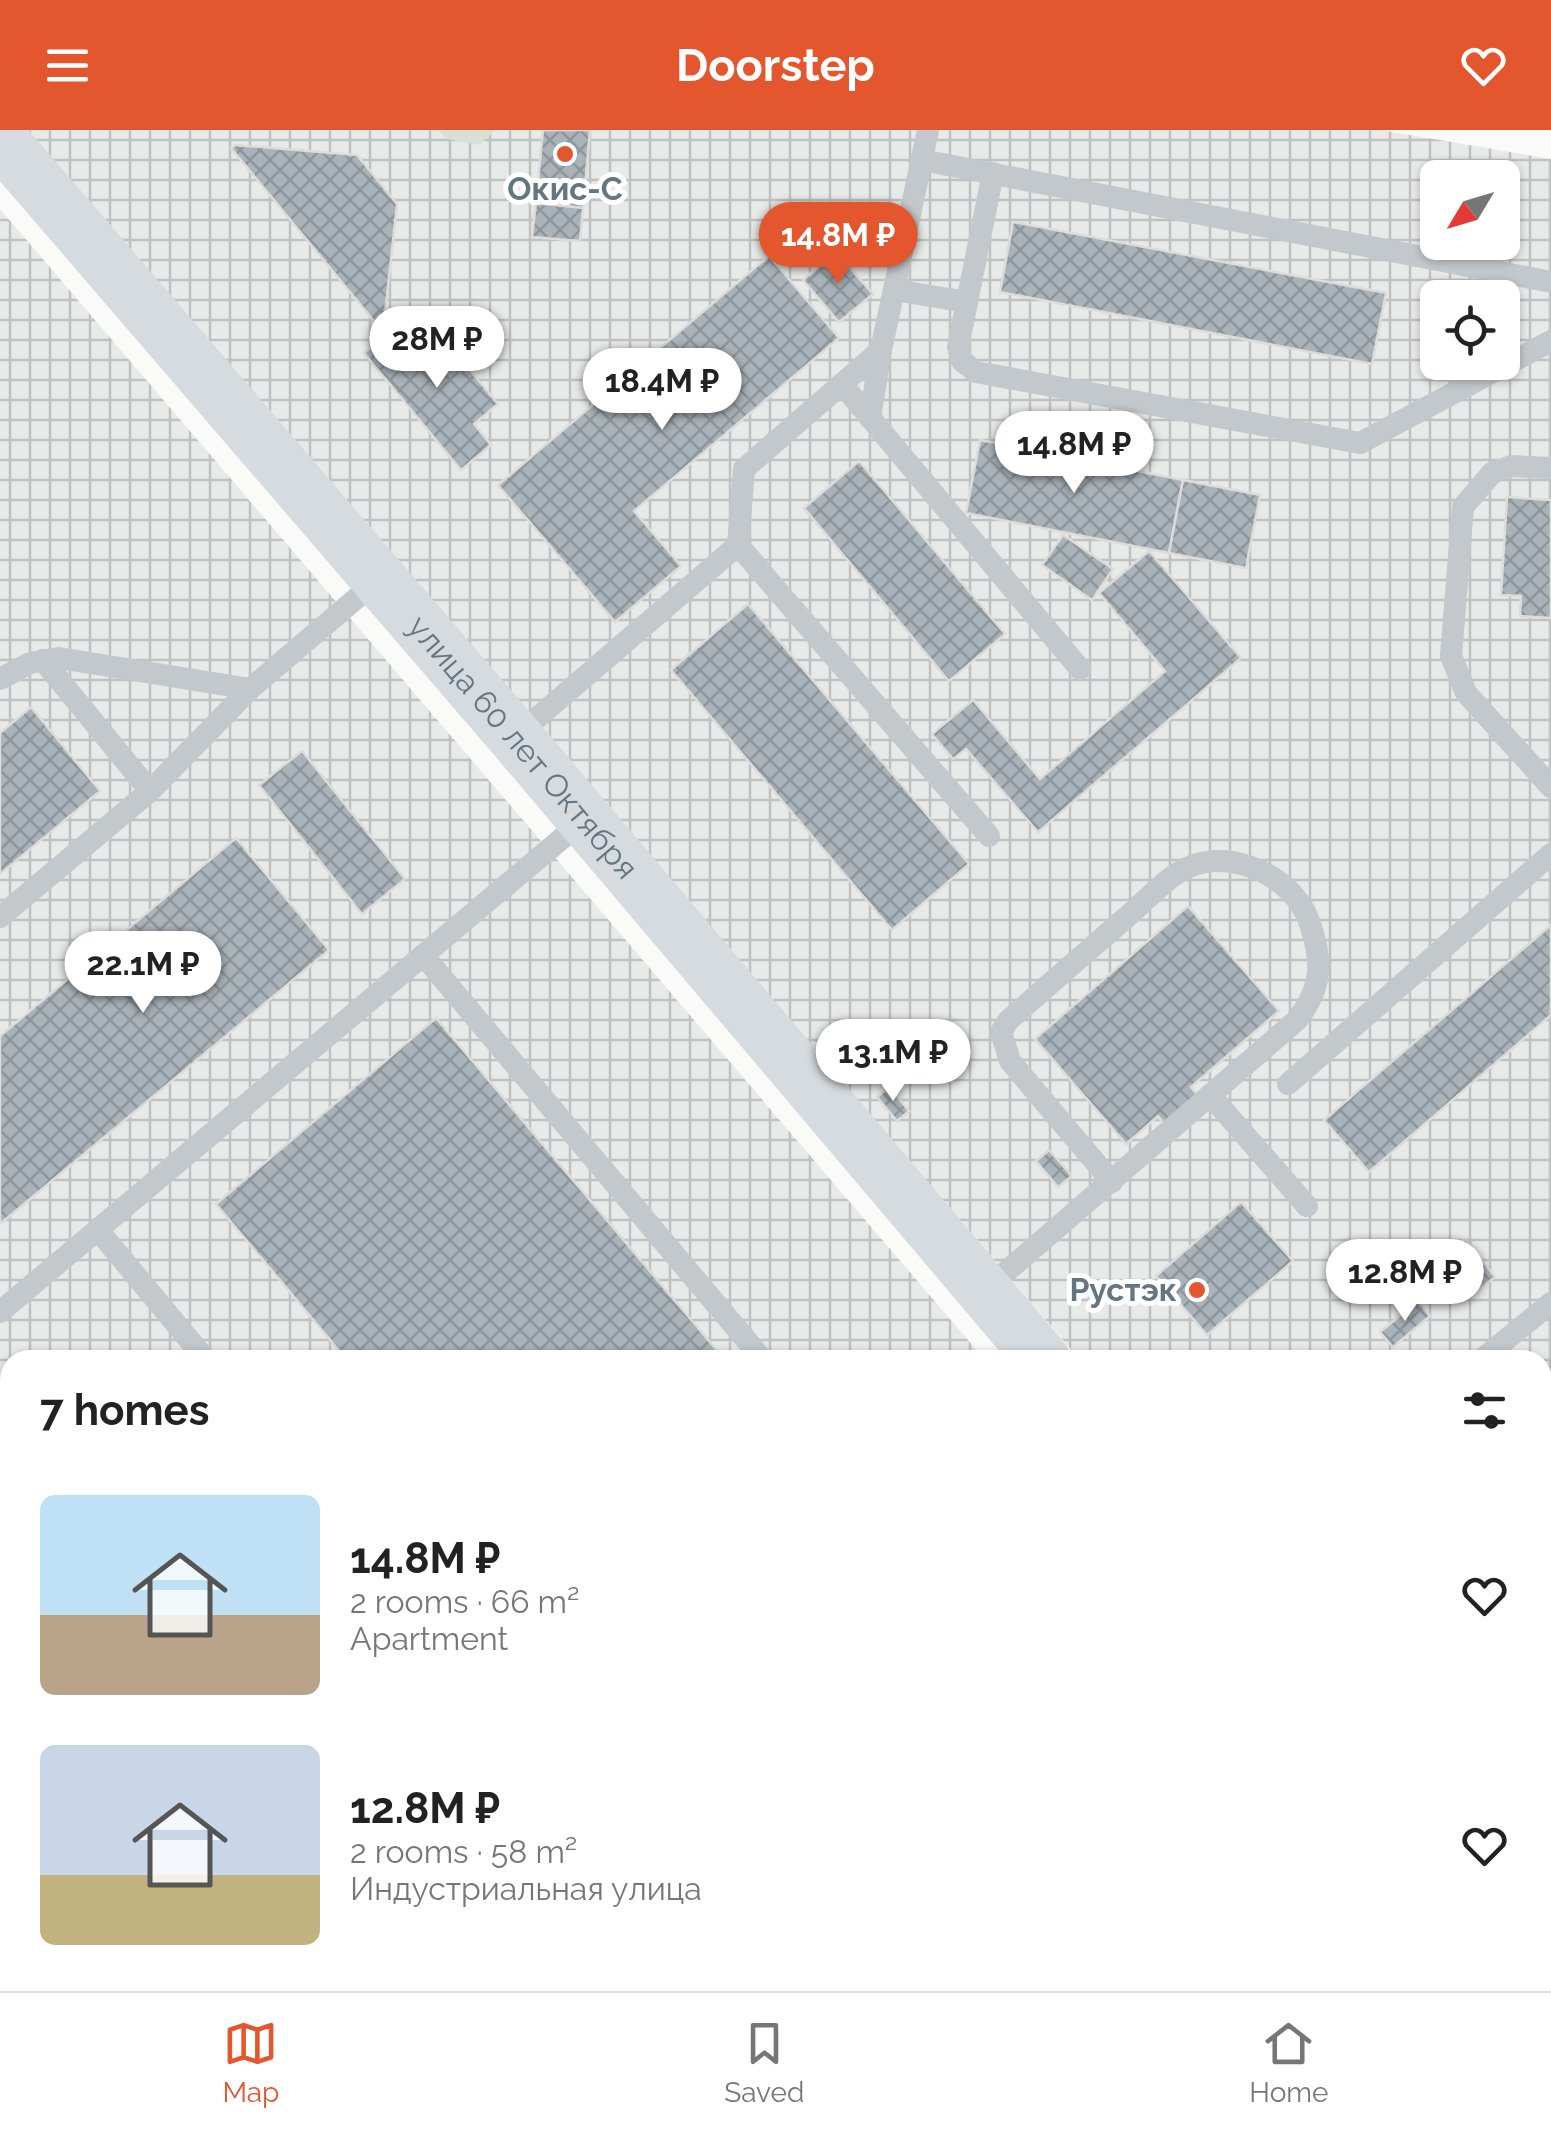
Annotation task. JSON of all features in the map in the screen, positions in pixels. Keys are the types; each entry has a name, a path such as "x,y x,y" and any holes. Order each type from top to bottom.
{"main road":[{"name":"улица 60 лет Октября","path":"0,140 515,737 1034,1350"}],"lane":[{"path":"870,418 928,130"},
{"path":"922,160 1551,282"},
{"path":"993,173 958,346 962,361 976,372 1360,443 1551,341"},
{"path":"894,290 966,302"},
{"path":"515,737 738,545 744,469 881,350"},
{"path":"842,384 1080,669"},
{"path":"1551,468 1511,466 1492,473 1464,507 1451,656 1466,693 1551,786"},
{"path":"738,545 990,836"},
{"path":"0,917 150,791 250,688 379,579"},
{"path":"0,678 43,660 250,688"},
{"path":"43,660 150,791"},
{"path":"0,1312 585,819"},
{"path":"1288,1084 1551,854"},
{"path":"984,1292 1112,1182 1211,1096 1297,1020 1313,1000 1320,974 1318,947 1306,914 1286,888 1263,871 1236,862 1190,866 1008,1020 1001,1032 1010,1061 1112,1182"},
{"path":"423,956 755,1350"},
{"path":"1211,1096 1308,1206"},
{"path":"98,1230 198,1350"},
{"path":"1493,1350 1551,1303"}],"shaded area":[{"path":"27,130 1381,130 1551,159 1551,1350 1071,1350"},
{"path":"0,209 976,1350 0,1350"}],"green space":[{"path":"438,130 494,131 480,145 447,139"}],"building":[{"path":"543,130 590,130 583,208 536,203"},
{"path":"235,145 357,155 397,204 383,332 231,148"},
{"path":"536,203 583,208 580,241 532,237"},
{"path":"1013,222 1386,293 1372,364 1000,292"},
{"path":"836,252 873,294 839,322 803,280"},
{"path":"769,256 839,338 634,511 681,566 615,622 498,485"},
{"path":"394,328 411,348 435,328 498,404 474,424 491,445 461,470 364,353"},
{"path":"980,440 1183,480 1169,553 966,513"},
{"path":"859,461 1005,634 949,681 804,508"},
{"path":"1183,480 1260,495 1246,568 1169,553"},
{"path":"1507,497 1551,500 1551,618 1520,616 1521,596 1501,595"},
{"path":"1063,535 1113,569 1092,600 1042,565"},
{"path":"1149,551 1241,658 1038,832 966,749 953,759 932,734 973,700 1040,779 1165,671 1099,593"},
{"path":"748,604 969,864 892,930 671,670"},
{"path":"31,707 100,791 0,874 0,733"},
{"path":"302,751 405,879 362,914 259,785"},
{"path":"236,838 329,950 0,1224 0,1036"},
{"path":"1188,906 1279,1011 1191,1087 1199,1097 1166,1126 1158,1116 1126,1144 1035,1039"},
{"path":"1551,925 1551,1015 1369,1172 1324,1120"},
{"path":"436,1018 717,1350 339,1350 216,1204"},
{"path":"889,1087 909,1111 897,1121 877,1097"},
{"path":"1049,1150 1072,1176 1058,1187 1036,1161"},
{"path":"1241,1202 1293,1261 1207,1335 1156,1276"},
{"path":"1465,1239 1495,1277 1465,1300 1436,1262"},
{"path":"1418,1301 1430,1316 1393,1347 1380,1332"}],"place":[{"name":"Окис-С","path":"565,154"},
{"name":"Рустэк","path":"1197,1290"}]}
